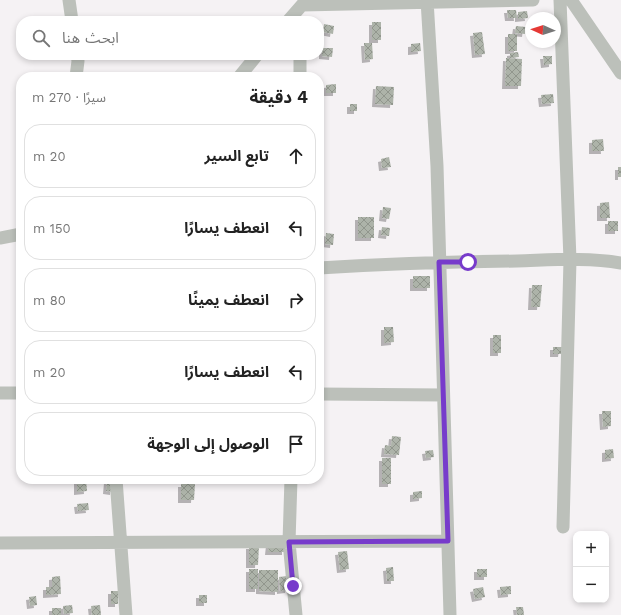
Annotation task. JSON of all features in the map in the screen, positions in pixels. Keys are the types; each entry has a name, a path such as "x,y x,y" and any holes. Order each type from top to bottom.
{"street":[{"path":"70,0 72,16"},
{"path":"301,3 533,0"},
{"path":"560,0 570,260 563,527"},
{"path":"571,0 621,73"},
{"path":"427,1 436,166 450,615"},
{"path":"292,16 301,3"},
{"path":"301,3 301,16"},
{"path":"77,72 78,60"},
{"path":"244,72 253,60"},
{"path":"300,60 300,72"},
{"path":"0,238 16,235"},
{"path":"324,268 439,262 601,260 621,263"},
{"path":"0,393 16,393"},
{"path":"324,394 443,395"},
{"path":"116,484 126,615"},
{"path":"291,484 289,542 296,615"},
{"path":"0,543 448,541"}],"building":[{"path":"507,10 516,10 517,18 508,18"},
{"path":"527,11 525,12 525,18 518,19 518,12"},
{"path":"372,22 381,22 381,40 372,40"},
{"path":"324,24 334,26 333,34 324,32"},
{"path":"516,26 525,27 525,34 515,33"},
{"path":"482,32 485,54 475,55 473,33"},
{"path":"508,34 517,34 517,51 508,51"},
{"path":"364,43 372,43 373,59 365,60"},
{"path":"420,43 421,51 411,52 411,44"},
{"path":"324,48 333,48 332,57 324,56"},
{"path":"518,52 519,57 510,58 510,53"},
{"path":"543,56 552,56 552,64 544,65"},
{"path":"506,58 522,59 521,86 505,86"},
{"path":"336,84 336,93 326,93 326,85"},
{"path":"376,86 394,87 393,105 375,104"},
{"path":"553,94 554,103 542,104 541,95"},
{"path":"350,104 357,104 357,111 350,111"},
{"path":"603,139 604,151 592,151 592,140"},
{"path":"389,157 391,167 382,168 381,159"},
{"path":"618,167 621,167 621,177 618,177"},
{"path":"609,202 610,218 600,218 600,203"},
{"path":"383,207 391,208 389,219 382,218"},
{"path":"358,217 374,217 374,238 358,238"},
{"path":"608,221 618,221 618,231 608,231"},
{"path":"382,227 390,228 389,236 381,235"},
{"path":"326,233 334,234 333,245 325,244"},
{"path":"413,276 430,276 430,288 413,288"},
{"path":"532,285 542,285 540,307 531,307"},
{"path":"384,327 393,327 394,342 384,343"},
{"path":"493,335 501,335 501,353 493,353"},
{"path":"553,347 562,347 561,354 553,354"},
{"path":"602,411 611,411 611,426 603,427"},
{"path":"392,436 401,437 399,455 384,454 385,445 391,446"},
{"path":"613,449 614,458 605,459 605,450"},
{"path":"433,450 434,457 426,458 425,451"},
{"path":"382,458 391,458 391,484 382,484"},
{"path":"77,484 86,484 87,491 77,492"},
{"path":"107,484 114,484 113,492 106,491"},
{"path":"181,484 195,484 194,500 181,500"},
{"path":"422,491 422,498 413,499 413,492"},
{"path":"88,503 89,510 78,511 77,504"},
{"path":"269,543 285,544 285,552 268,552"},
{"path":"249,546 259,546 258,565 249,565"},
{"path":"347,551 349,569 340,570 338,552"},
{"path":"393,567 394,581 387,581 386,568"},
{"path":"249,569 258,569 258,589 249,589"},
{"path":"477,569 487,569 487,577 477,577"},
{"path":"259,570 278,570 278,592 259,591"},
{"path":"60,576 61,594 46,595 46,587 52,587 52,577"},
{"path":"287,576 288,590 280,591 279,577"},
{"path":"511,586 511,594 501,595 500,587"},
{"path":"483,587 485,597 475,599 473,589"},
{"path":"111,591 118,591 118,604 111,604"},
{"path":"199,595 207,595 207,603 199,603"},
{"path":"36,596 37,605 30,606 29,597"},
{"path":"72,605 73,613 64,614 63,606"},
{"path":"100,605 101,615 92,615 91,606"},
{"path":"516,607 523,607 524,615 517,615"},
{"path":"52,608 61,608 61,615 52,615"}],"route":[{"path":"293,586 289,542 448,541 439,262 468,262"}]}
